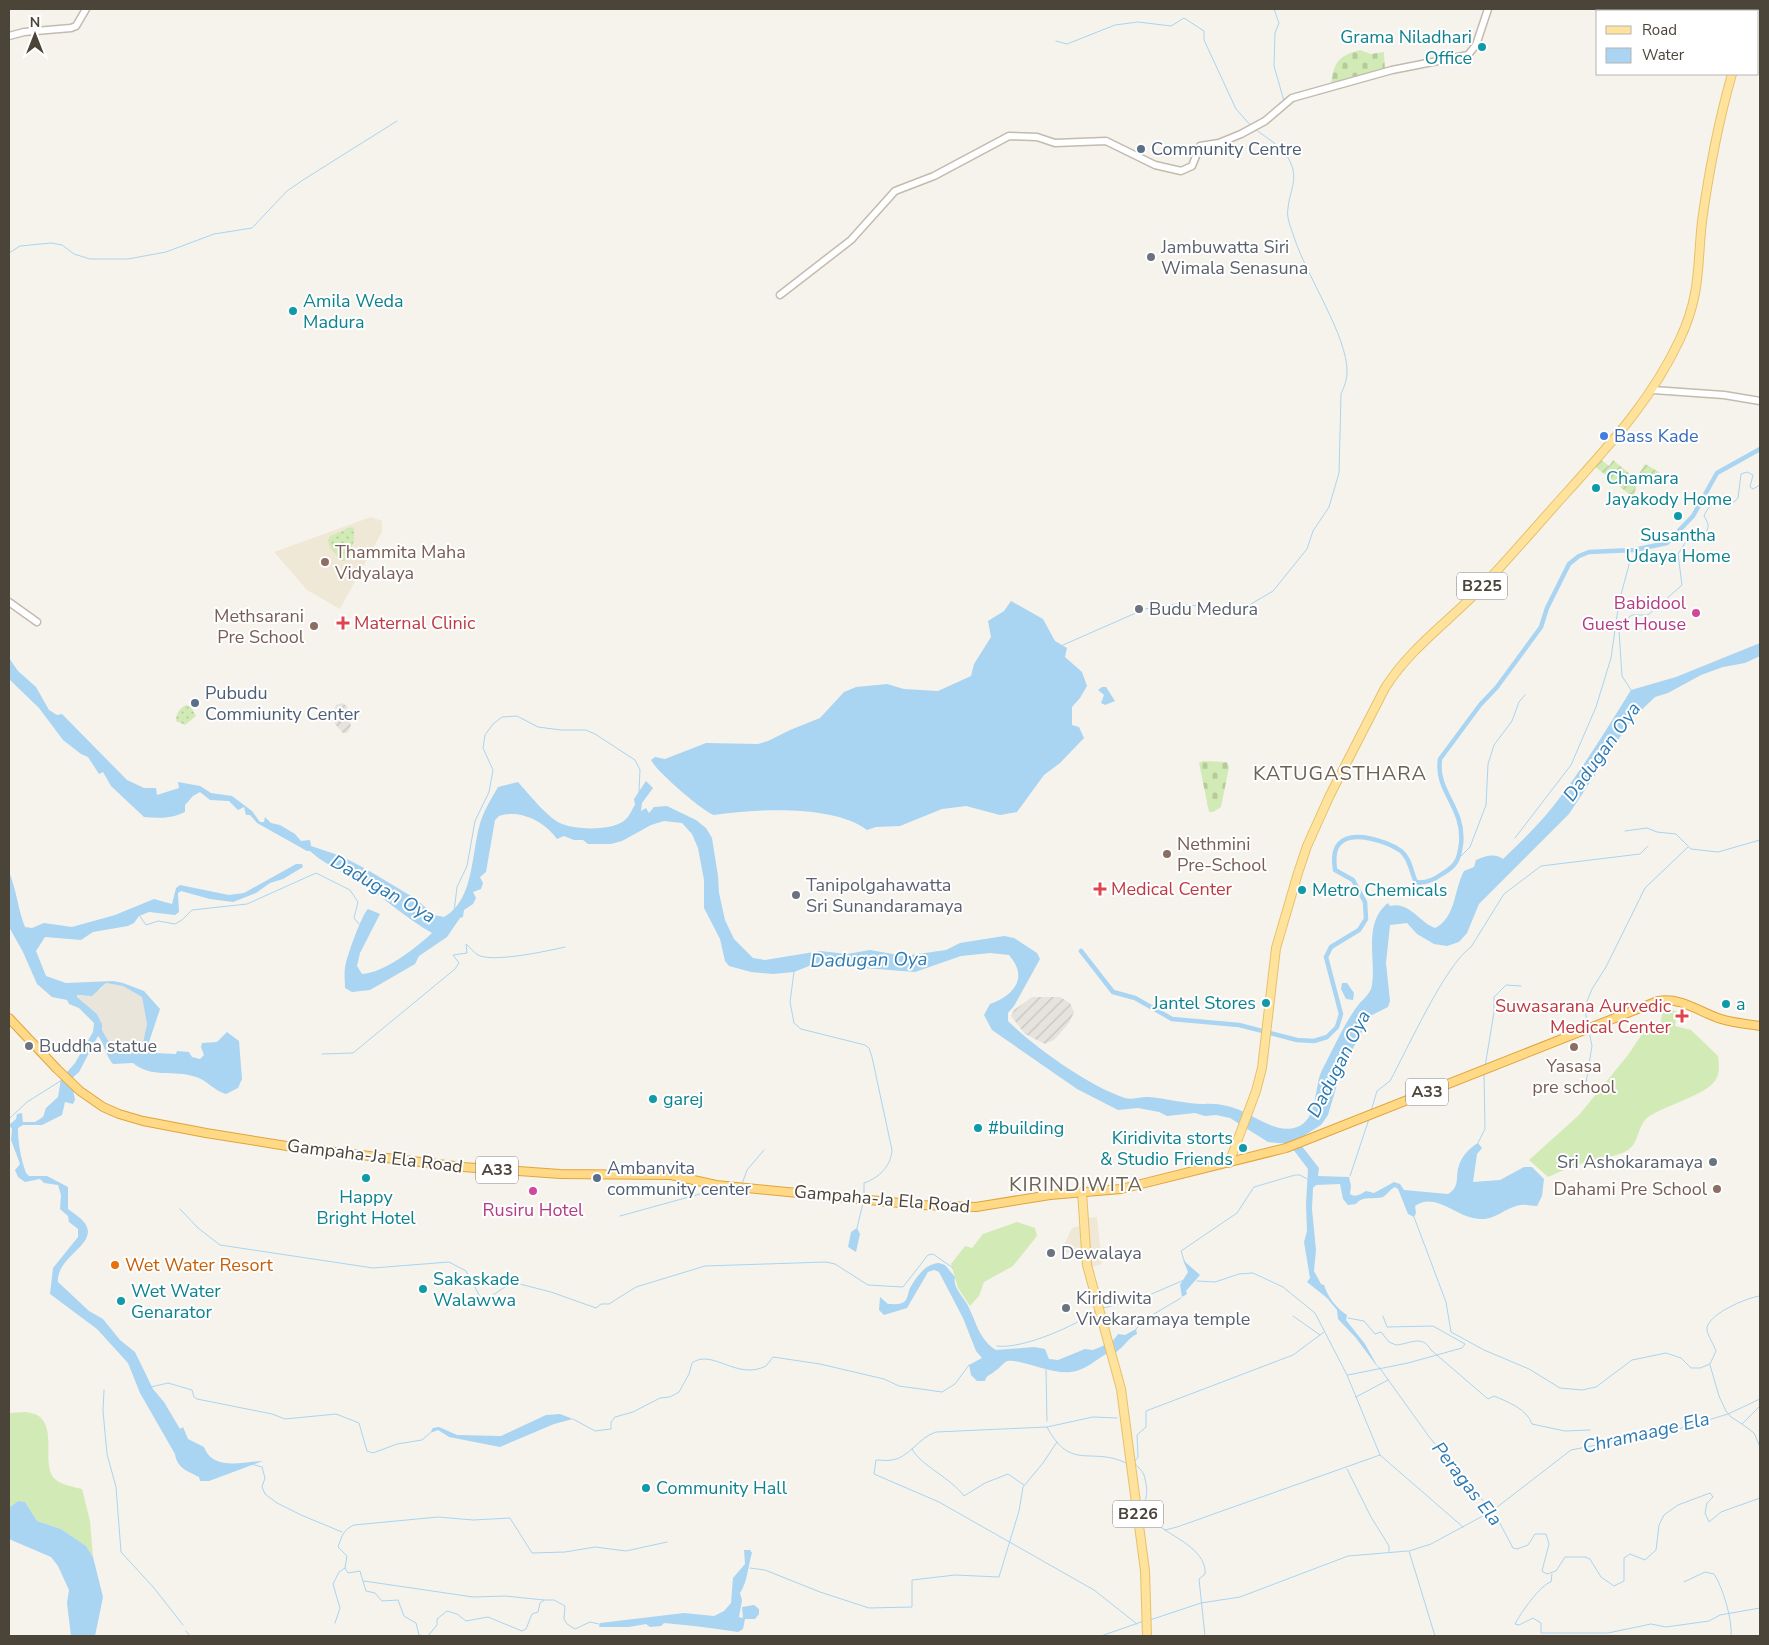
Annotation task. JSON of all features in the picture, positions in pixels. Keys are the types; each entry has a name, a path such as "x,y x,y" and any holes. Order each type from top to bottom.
{"highway":[{"name":"Gampaha-Ja Ela Road","path":"9,1018 71,1082 104,1107 119,1114 143,1121 256,1141 463,1168 560,1174 671,1175 716,1185 958,1207 994,1205 1050,1195 1121,1189 1289,1147 1644,1005 1670,999 1720,1018 1760,1026"}],"main road":[{"name":"B225","path":"1229,1163 1249,1110 1262,1068 1276,948 1307,846 1330,795 1385,688 1407,658 1505,563 1601,457 1653,390 1680,338 1696,296 1702,224 1711,160 1717,126 1732,75"},
{"name":"B226","path":"1082,1192 1087,1265 1121,1389 1142,1537 1147,1636"}],"street":[{"path":"9,36 24,32 71,28 76,26 86,9"},
{"path":"780,295 851,240 895,190 934,176 1009,136 1037,137 1055,143 1106,141 1155,165 1180,171 1187,170 1192,166 1200,146 1219,143 1241,134 1265,121 1292,98 1392,70 1468,55 1476,45 1488,9"},
{"path":"1653,390 1724,395 1760,402"},
{"path":"9,602 36,621"}],"shaded area":[{"name":"Thammita Maha Vidyalaya","path":"371,517 382,521 382,532 340,609 307,590 274,552"},
{"path":"342,703 347,706 351,727 347,733 343,733 335,724 336,705"},
{"path":"106,983 123,986 142,997 147,1024 142,1047 115,1053 102,1030 102,1024 97,1014 76,995 84,996 101,989"},
{"path":"1032,997 1060,997 1070,1003 1074,1012 1069,1023 1054,1040 1045,1044 1025,1034 1011,1016 1014,1010"},
{"path":"1097,1217 1102,1264 1092,1267 1086,1252 1065,1253 1063,1247 1072,1228 1084,1225 1087,1218"}],"green space":[{"path":"1360,50 1371,54 1384,52 1385,71 1331,84 1338,61"},
{"path":"1599,458 1609,466 1613,460 1636,479 1645,464 1659,472 1657,484 1637,482 1634,498 1593,465"},
{"path":"351,527 354,528 354,541 345,561 342,561 330,548 328,540 330,536"},
{"path":"186,705 191,707 196,716 185,725 176,721 178,712"},
{"path":"1203,761 1227,762 1229,767 1221,807 1213,812 1209,812 1199,763"},
{"path":"1671,1009 1677,1012 1675,1026 1691,1030 1718,1056 1719,1071 1716,1079 1704,1090 1647,1118 1641,1126 1632,1147 1628,1150 1576,1165 1548,1177 1529,1160 1579,1115 1628,1055 1646,1028 1661,1022 1662,1013"},
{"path":"1017,1222 1035,1228 1037,1236 1013,1266 984,1282 979,1296 970,1306 958,1288 951,1264 965,1246 972,1248 983,1234"},
{"path":"26,1412 39,1416 45,1424 51,1474 61,1483 82,1489 90,1521 93,1557 86,1546 61,1529 37,1521 25,1502 18,1501 9,1508 9,1413"}],"water":[{"path":"1011,601 1043,619 1055,641 1067,648 1065,657 1082,672 1087,686 1072,707 1072,725 1079,727 1084,738 1060,763 1044,775 1017,812 1000,815 966,806 942,809 900,826 876,827 867,830 835,816 814,812 771,810 714,815 680,790 661,773 651,760 655,757 665,759 706,743 758,744 768,741 820,718 844,692 856,687 887,684 904,689 938,691 971,676 974,664 991,637 988,621 1004,611"},
{"name":"Dadugan Oya","path":"1760,643 1760,656 1745,663 1723,667 1701,675 1668,693 1655,697 1632,719 1569,814 1479,904 1467,933 1459,942 1447,946 1434,944 1417,934 1407,923 1390,925 1386,963 1390,1001 1388,1007 1368,1017 1342,1068 1328,1115 1321,1125 1297,1140 1319,1168 1318,1176 1349,1177 1350,1194 1354,1196 1366,1191 1374,1193 1394,1182 1400,1184 1404,1190 1448,1194 1454,1189 1459,1165 1463,1157 1478,1143 1482,1148 1477,1154 1473,1182 1500,1180 1524,1167 1532,1167 1544,1179 1542,1196 1537,1206 1521,1205 1493,1217 1481,1219 1466,1216 1444,1205 1429,1201 1415,1206 1416,1213 1414,1217 1408,1214 1398,1189 1395,1187 1383,1197 1365,1199 1356,1204 1348,1205 1343,1199 1340,1184 1316,1185 1313,1188 1312,1209 1316,1250 1314,1271 1333,1302 1347,1315 1346,1320 1365,1344 1379,1369 1356,1338 1338,1319 1337,1310 1327,1298 1307,1282 1310,1278 1304,1242 1307,1231 1308,1169 1289,1144 1268,1142 1230,1118 1216,1115 1205,1116 1195,1113 1167,1116 1159,1112 1138,1108 1118,1110 1077,1089 992,1030 984,1015 990,1004 1006,996 1016,985 1018,971 1009,955 990,953 961,956 915,972 814,964 794,972 773,974 751,972 729,966 725,961 720,939 704,908 704,880 698,848 692,834 682,823 664,821 651,825 622,841 611,844 588,844 583,840 574,840 564,836 557,839 545,827 531,818 523,815 507,814 499,816 495,820 486,872 480,877 483,883 481,889 473,892 476,898 473,904 464,910 463,917 460,918 447,937 419,956 415,964 370,990 352,992 345,988 345,968 362,919 368,909 380,914 360,953 357,966 362,974 371,973 390,965 432,933 371,890 310,851 257,823 250,815 246,815 244,807 238,810 229,801 210,800 200,792 193,796 185,805 185,812 170,817 144,817 111,786 103,772 99,774 88,757 63,740 39,708 9,679 9,658 18,671 36,687 49,710 57,715 62,714 127,780 144,788 156,788 157,795 179,788 178,782 200,786 211,793 232,796 252,811 260,822 264,822 265,817 271,823 280,825 295,834 301,841 310,840 311,846 341,856 416,899 434,915 444,917 455,909 462,898 471,871 479,828 485,811 498,787 518,782 549,816 560,823 584,828 605,828 622,823 627,818 635,805 634,799 646,781 653,788 642,803 641,811 646,808 649,813 654,807 667,806 696,820 706,828 712,838 719,893 725,920 734,939 753,958 765,960 820,951 847,954 870,950 904,956 946,950 960,943 1004,936 1014,938 1037,953 1040,959 1014,1006 1008,1013 1008,1021 1047,1054 1079,1076 1111,1093 1125,1098 1147,1097 1197,1104 1224,1105 1239,1110 1269,1125 1290,1129 1304,1123 1309,1117 1322,1070 1349,1019 1370,990 1373,975 1373,931 1380,911 1388,903 1390,906 1403,906 1435,928 1442,923 1451,910 1464,871 1474,867 1476,860 1483,857 1493,856 1503,859 1551,809 1583,766 1631,690 1676,677"},
{"path":"1106,687 1115,701 1105,705 1101,703 1104,695 1098,690"},
{"path":"296,864 302,864 303,867 283,879 270,883 256,893 233,902 210,899 181,891 178,893 179,912 175,915 149,912 139,916 134,923 128,926 93,932 81,940 45,937 36,951 46,976 66,983 113,981 144,991 160,1009 148,1045 148,1049 155,1053 176,1054 177,1051 189,1052 192,1057 200,1059 204,1055 201,1047 202,1043 217,1042 227,1032 239,1041 242,1079 238,1088 226,1094 196,1077 148,1071 133,1063 113,1064 98,1036 79,1072 71,1079 75,1100 73,1104 65,1102 62,1115 42,1125 23,1125 18,1128 20,1151 26,1173 29,1176 47,1176 68,1187 68,1209 85,1223 88,1232 86,1239 63,1265 59,1273 58,1282 89,1311 103,1319 120,1340 135,1352 153,1389 164,1402 180,1429 183,1427 188,1439 204,1447 208,1455 221,1462 263,1461 209,1481 200,1481 199,1477 183,1469 178,1463 175,1454 140,1393 128,1363 97,1329 50,1294 53,1268 78,1237 78,1229 69,1222 68,1216 60,1209 61,1195 58,1185 44,1183 40,1179 25,1182 18,1177 15,1170 20,1164 11,1140 12,1129 9,1125 16,1119 17,1114 22,1113 23,1122 35,1122 43,1117 46,1108 58,1097 61,1079 75,1063 93,1032 94,1023 79,1008 69,1004 67,1000 52,997 37,984 23,952 9,927 9,872 25,927 32,928 44,923 72,927 115,915 154,899 172,904 176,888 180,885 229,895 244,893","holes":["106,983 123,986 142,997 147,1024 142,1047 136,1046 124,1049 122,1053 115,1053 102,1030 102,1024 97,1014 77,995 92,996"]},
{"path":"1342,983 1347,983 1354,993 1353,1000 1346,999 1341,989"},
{"path":"857,1228 860,1234 856,1252 848,1247 851,1232"},
{"path":"1183,1260 1200,1275 1186,1291 1187,1294 1182,1297 1180,1285 1188,1272"},
{"path":"939,1263 945,1265 955,1277 955,1285 967,1304 979,1331 990,1346 996,1350 1034,1347 1045,1349 1049,1359 1058,1360 1085,1349 1093,1350 1112,1342 1118,1334 1125,1335 1136,1329 1137,1334 1131,1337 1115,1353 1114,1350 1077,1371 1055,1371 1007,1361 988,1376 985,1381 977,1381 971,1375 969,1365 982,1358 976,1351 963,1318 939,1272 934,1270 928,1272 907,1308 884,1315 879,1310 880,1297 888,1304 904,1302 909,1290 922,1271"},
{"path":"560,1414 573,1419 554,1424 500,1447 449,1437 438,1430 430,1433 433,1428 439,1427 457,1435 501,1436 546,1415"},
{"path":"18,1501 25,1502 37,1521 61,1529 86,1546 93,1557 103,1597 95,1636 71,1636 67,1603 69,1590 58,1566 51,1557 9,1539 9,1508"},
{"path":"744,1550 750,1550 752,1553 740,1593 742,1600 739,1617 743,1618 742,1607 754,1605 759,1609 759,1614 755,1619 745,1619 743,1629 738,1632 664,1623 661,1626 650,1627 646,1624 629,1627 599,1627 600,1623 684,1613 714,1616 724,1611 731,1603 733,1578 745,1564"}],"waterway":[{"path":"1262,119 1284,101 1274,66 1275,33 1279,23 1274,9"},
{"path":"1056,41 1067,44 1115,25 1138,22 1171,26 1184,18 1204,31 1204,40 1236,109 1252,127"},
{"path":"9,253 20,246 51,243 62,245 74,254 90,259 128,259 166,252 214,234 252,228 287,191 397,121"},
{"path":"1063,645 1145,609 1176,604 1237,609 1246,607 1273,591 1307,549 1313,531 1329,507 1339,473 1341,394 1347,375 1346,358 1334,324 1300,252 1289,222 1288,211 1294,180 1291,163 1278,146 1255,129"},
{"name":"Dadugan Oya","path":"1081,951 1113,992 1135,998 1172,1019 1239,1025 1297,1040 1314,1041 1327,1037 1337,1027 1341,1014 1326,957 1331,947 1359,930 1366,919 1365,902 1353,880 1335,870 1335,853 1339,844 1345,840 1361,837 1388,844 1404,854 1416,882 1430,881 1451,868 1459,854 1461,831 1459,820 1442,781 1440,759 1480,705 1497,687 1541,627 1547,608 1569,564 1579,556 1589,552 1634,550 1667,543 1693,516 1717,473 1760,449"},
{"name":"Dadugan Oya","path":"1631,690 1622,676 1619,631 1624,621 1632,615 1648,615 1682,585 1678,554 1689,537 1693,534 1704,535 1706,532 1708,526 1704,516 1709,507 1720,502 1734,502 1738,498 1741,474 1747,472 1753,475 1750,487 1753,489 1760,485"},
{"name":"Dadugan Oya","path":"1515,838 1571,765 1596,707 1611,658 1619,602 1630,561 1628,550"},
{"path":"1459,858 1470,847 1486,805 1488,764 1494,745 1512,721 1519,702 1525,695"},
{"path":"454,912 457,887 467,866 475,821 489,792 493,770 483,748 485,735 493,724 502,717 517,716 538,727 561,730 586,730 595,734 635,760 640,770 639,792"},
{"path":"1625,831 1647,828 1657,832 1676,834 1691,849 1718,852 1760,840"},
{"path":"1371,1111 1377,1091 1390,1081 1438,989 1450,971 1471,947 1504,894 1541,866 1640,854 1648,846"},
{"path":"1587,1025 1585,1006 1592,989 1606,967 1645,888 1688,847"},
{"name":"Dadugan Oya","path":"139,915 146,925 158,921 175,924 192,910 247,904 316,873 350,890 358,902 354,918 359,924"},
{"path":"322,1054 353,1053 455,969 459,963 453,955 467,953 466,944 478,955 495,958 520,956 565,947"},
{"path":"794,972 790,1002 794,1023 801,1029 865,1045 869,1048 872,1057 892,1150 887,1166 883,1171 875,1178 864,1183 864,1195"},
{"path":"1485,1067 1494,1012 1494,997 1506,985 1521,986"},
{"path":"1586,1083 1592,1046 1589,1031"},
{"path":"1478,1143 1485,1129 1484,1073"},
{"path":"9,1119 27,1102 62,1080"},
{"path":"1350,1176 1369,1119"},
{"path":"742,1184 747,1170 764,1150"},
{"path":"1185,1263 1181,1251 1237,1213 1254,1187 1295,1175 1300,1175 1307,1179"},
{"path":"620,1216 707,1192 741,1194 742,1191"},
{"path":"857,1228 863,1203"},
{"path":"180,1209 198,1228 220,1245 373,1268 449,1262 466,1271 483,1302 512,1282 551,1292 596,1308 601,1304 609,1304 636,1287 705,1266 826,1262 835,1264 868,1285 903,1287 928,1255 933,1254 953,1268"},
{"path":"1414,1217 1446,1302 1451,1332 1484,1350 1529,1369 1560,1388 1582,1390 1596,1387 1632,1360 1666,1353 1681,1358 1691,1368 1700,1368 1710,1364 1716,1351 1707,1330 1708,1324 1713,1318 1728,1308 1760,1296"},
{"path":"1197,1281 1215,1282 1239,1274 1253,1273 1283,1287 1315,1313 1347,1375 1380,1455 1463,1527"},
{"path":"1104,1308 1147,1296 1184,1280"},
{"path":"1136,1329 1147,1318 1181,1298"},
{"path":"997,1346 1020,1344 1049,1335 1077,1323 1097,1310"},
{"path":"1293,1316 1320,1335"},
{"path":"1348,1375 1408,1363 1462,1348 1465,1344 1433,1326 1387,1327 1383,1316"},
{"name":"Peragas Ela","path":"1348,1318 1364,1321 1375,1334 1381,1332 1389,1342 1396,1345 1415,1341 1424,1342 1488,1399 1494,1396 1516,1407 1526,1414 1532,1424 1565,1431 1590,1430"},
{"path":"1324,1332 1293,1355 1146,1411 1146,1427 1137,1435 1138,1457 1134,1462 1144,1476 1147,1489 1144,1506 1147,1516 1165,1530 1177,1527 1380,1455"},
{"path":"573,1419 595,1431 611,1429 611,1422 615,1417 633,1412 660,1398 670,1397 679,1392 689,1374 692,1363 700,1359 717,1361 735,1368 755,1370 766,1366 773,1357 820,1364 884,1379 899,1386 942,1392 955,1384 969,1365"},
{"path":"1710,1365 1719,1396 1731,1417 1742,1424 1760,1406"},
{"name":"Peragas Ela","path":"1379,1367 1430,1438 1496,1516 1513,1548 1517,1549 1528,1545 1535,1534 1546,1534 1549,1544 1542,1571 1547,1574 1556,1571 1565,1557 1585,1557 1590,1559 1601,1577 1614,1586 1624,1581 1624,1558 1630,1554 1645,1560 1656,1550 1659,1525 1664,1515 1678,1505 1710,1493 1713,1497 1707,1503 1705,1513 1709,1522 1721,1512 1760,1498"},
{"path":"1046,1370 1047,1421"},
{"path":"1356,1397 1388,1380"},
{"path":"151,1387 168,1383 192,1390 194,1397 197,1399 272,1414 285,1419 336,1414 359,1423 367,1451 373,1453 397,1444 422,1440 430,1433"},
{"path":"104,1390 103,1411 107,1454 116,1487 121,1552 154,1588 183,1625"},
{"name":"Chramaage Ela","path":"1435,1636 1409,1551 1431,1544 1492,1511 1571,1450 1678,1429 1728,1414 1760,1399"},
{"path":"1117,1418 1093,1417 1047,1427 936,1432 924,1438 909,1452 898,1458 876,1460 874,1474 939,1502 1094,1590 1137,1624"},
{"path":"1742,1424 1754,1433 1760,1447"},
{"path":"1047,1427 1056,1441 1065,1450 1083,1456 1115,1459 1128,1464"},
{"path":"750,1568 765,1570 820,1592 869,1608 912,1607 912,1580 955,1575 999,1577 1019,1511 1023,1487 1057,1442"},
{"path":"912,1449 921,1460 964,1496 985,1483 1008,1474 1024,1485"},
{"path":"251,1464 262,1467 265,1478 262,1487 265,1494 277,1503 342,1532"},
{"path":"1347,1469 1371,1517 1389,1546 1389,1552"},
{"path":"424,1636 419,1635 416,1623 404,1616 398,1600 382,1601 375,1593 366,1591 360,1571 348,1573 345,1568 347,1556 338,1547 347,1529 354,1525 438,1517 473,1520 510,1518 532,1553 565,1552 595,1547 626,1551 667,1542"},
{"path":"1165,1530 1185,1543 1202,1560 1205,1574 1199,1579 1205,1636"},
{"name":"Peragas Ela","path":"1150,1620 1201,1603 1240,1597 1348,1556 1408,1551"},
{"path":"335,1623 340,1608 333,1584 339,1572 345,1568"},
{"path":"1684,1582 1705,1572 1714,1574 1727,1605 1731,1636"},
{"path":"1552,1574 1551,1582 1542,1588 1515,1624 1519,1625 1533,1618 1541,1623 1541,1633 1608,1633 1651,1624 1666,1627 1709,1621 1720,1615 1760,1608"},
{"path":"364,1581 473,1597 505,1596 544,1600"},
{"path":"428,1636 437,1625 437,1619 447,1611 457,1614 466,1621 488,1617 522,1631 526,1629 532,1614 538,1612 540,1603 544,1600 554,1600 565,1606 564,1619 567,1624 575,1629 590,1622 599,1624"},
{"name":"Peragas Ela","path":"1101,1636 1144,1621"},
{"path":"186,1631 190,1636"}],"place":[{"name":"Grama Niladhari Office","path":"1482,47"},
{"name":"Community Centre","path":"1141,149"},
{"name":"Jambuwatta Siri Wimala Senasuna","path":"1151,257"},
{"name":"Amila Weda Madura","path":"293,311"},
{"name":"Bass Kade","path":"1604,436"},
{"name":"Chamara Jayakody Home","path":"1596,488"},
{"name":"Susantha Udaya Home","path":"1678,516"},
{"name":"Thammita Maha Vidyalaya","path":"325,562"},
{"name":"Budu Medura","path":"1139,609"},
{"name":"Babidool Guest House","path":"1696,613"},
{"name":"Maternal Clinic","path":"343,623"},
{"name":"Methsarani Pre School","path":"314,626"},
{"name":"Pubudu Commiunity Center","path":"195,703"},
{"name":"Nethmini Pre-School","path":"1167,854"},
{"name":"Medical Center","path":"1100,889"},
{"name":"Metro Chemicals","path":"1302,890"},
{"name":"Tanipolgahawatta Sri Sunandaramaya","path":"796,895"},
{"name":"Jantel Stores","path":"1266,1003"},
{"name":"a","path":"1726,1004"},
{"name":"Suwasarana Aurvedic Medical Center","path":"1682,1016"},
{"name":"Buddha statue","path":"29,1046"},
{"name":"Yasasa pre school","path":"1574,1047"},
{"name":"garej","path":"653,1099"},
{"name":"#building","path":"978,1128"},
{"name":"Kiridivita storts & Studio Friends","path":"1243,1148"},
{"name":"Sri Ashokaramaya","path":"1713,1162"},
{"name":"Happy Bright Hotel","path":"366,1178"},
{"name":"Ambanvita community center","path":"597,1178"},
{"name":"Dahami Pre School","path":"1717,1189"},
{"name":"Rusiru Hotel","path":"533,1191"},
{"name":"Dewalaya","path":"1051,1253"},
{"name":"Wet Water Resort","path":"115,1265"},
{"name":"Sakaskade Walawwa","path":"423,1289"},
{"name":"Wet Water Genarator","path":"121,1301"},
{"name":"Kiridiwita Vivekaramaya temple","path":"1066,1308"},
{"name":"Community Hall","path":"646,1488"}],"district":[{"name":"KATUGASTHARA","path":"1340,773"},
{"name":"KIRINDIWITA","path":"1076,1184"}]}
